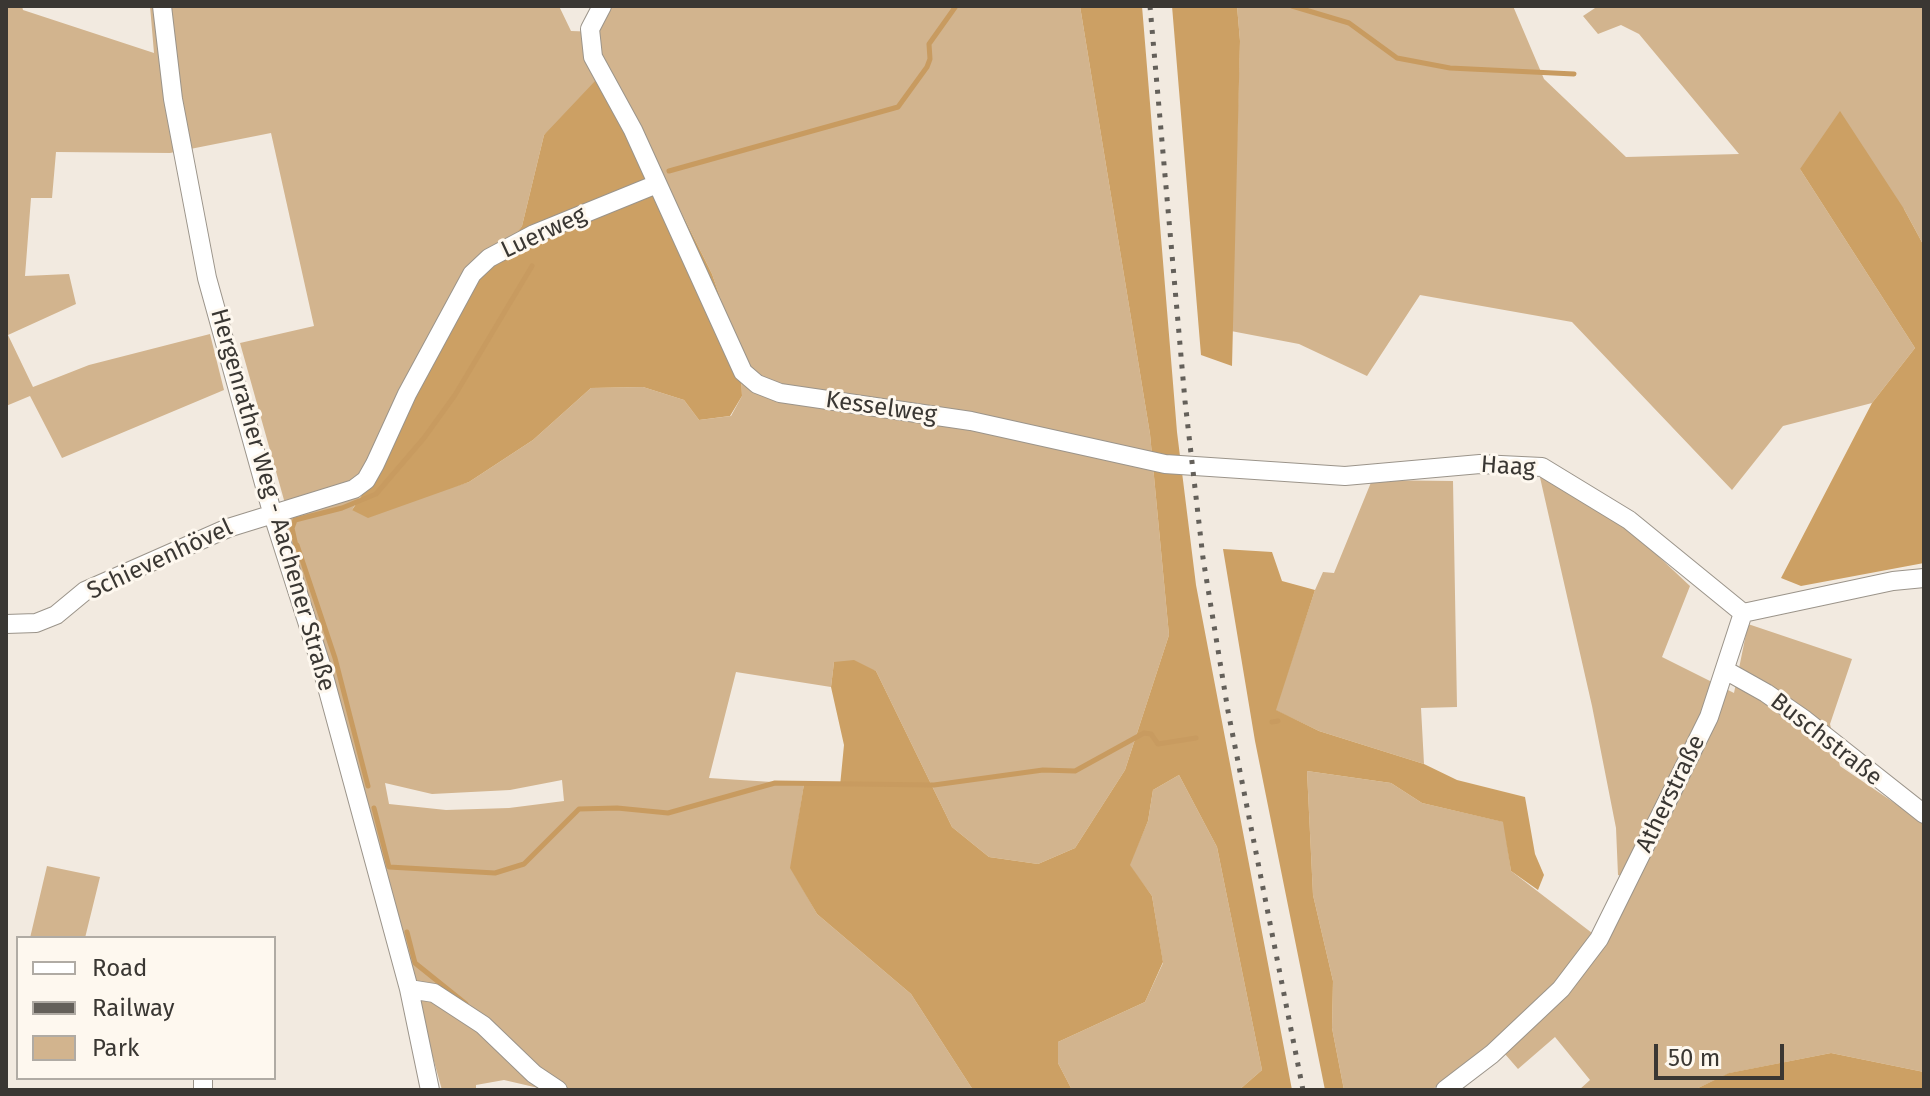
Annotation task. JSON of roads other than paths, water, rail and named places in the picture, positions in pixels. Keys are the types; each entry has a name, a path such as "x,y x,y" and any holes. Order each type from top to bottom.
{"street":[{"name":"Hergenrather Weg - Aachener Straße","path":"162,6 173,99 207,278 272,512 321,665 409,989 430,1090"},
{"path":"602,6 590,29 593,57 633,130 657,184"},
{"name":"Luerweg","path":"272,512 333,497 366,480 461,291 489,258 534,234 657,184"},
{"name":"Kesselweg","path":"657,184 743,372 757,384 780,393 971,421 1165,464 1226,467"},
{"name":"Haag","path":"1226,467 1345,476 1480,464 1542,467 1629,520 1743,613"},
{"name":"Schievenhövel","path":"6,624 36,623 56,615 85,591 272,512"},
{"path":"1743,613 1924,578"},
{"name":"Atherstraße","path":"1445,1090 1531,1019 1580,968 1593,949 1684,774 1725,670 1743,613"},
{"name":"Buschstraße","path":"1725,670 1805,720 1924,814"},
{"path":"409,989 434,993 483,1025 534,1074 558,1090"}],"waterway":[{"path":"669,171 898,107 927,67 929,44 956,6"},
{"path":"1292,6 1349,23 1397,58 1450,68 1574,74"},
{"path":"296,546 292,528 295,520 342,508 376,494 424,438 455,395 532,266"},
{"path":"297,545 335,658 368,786"},
{"path":"1272,722 1278,721"},
{"path":"374,808 389,867 495,873 524,864 579,809 617,808 668,813 775,783 934,785 1043,770 1075,771 1144,733 1151,734 1158,744 1196,738"},
{"path":"407,932 415,963 466,1004"}],"railway":[{"path":"1150,6 1185,401 1203,558 1228,711 1303,1090"}]}
